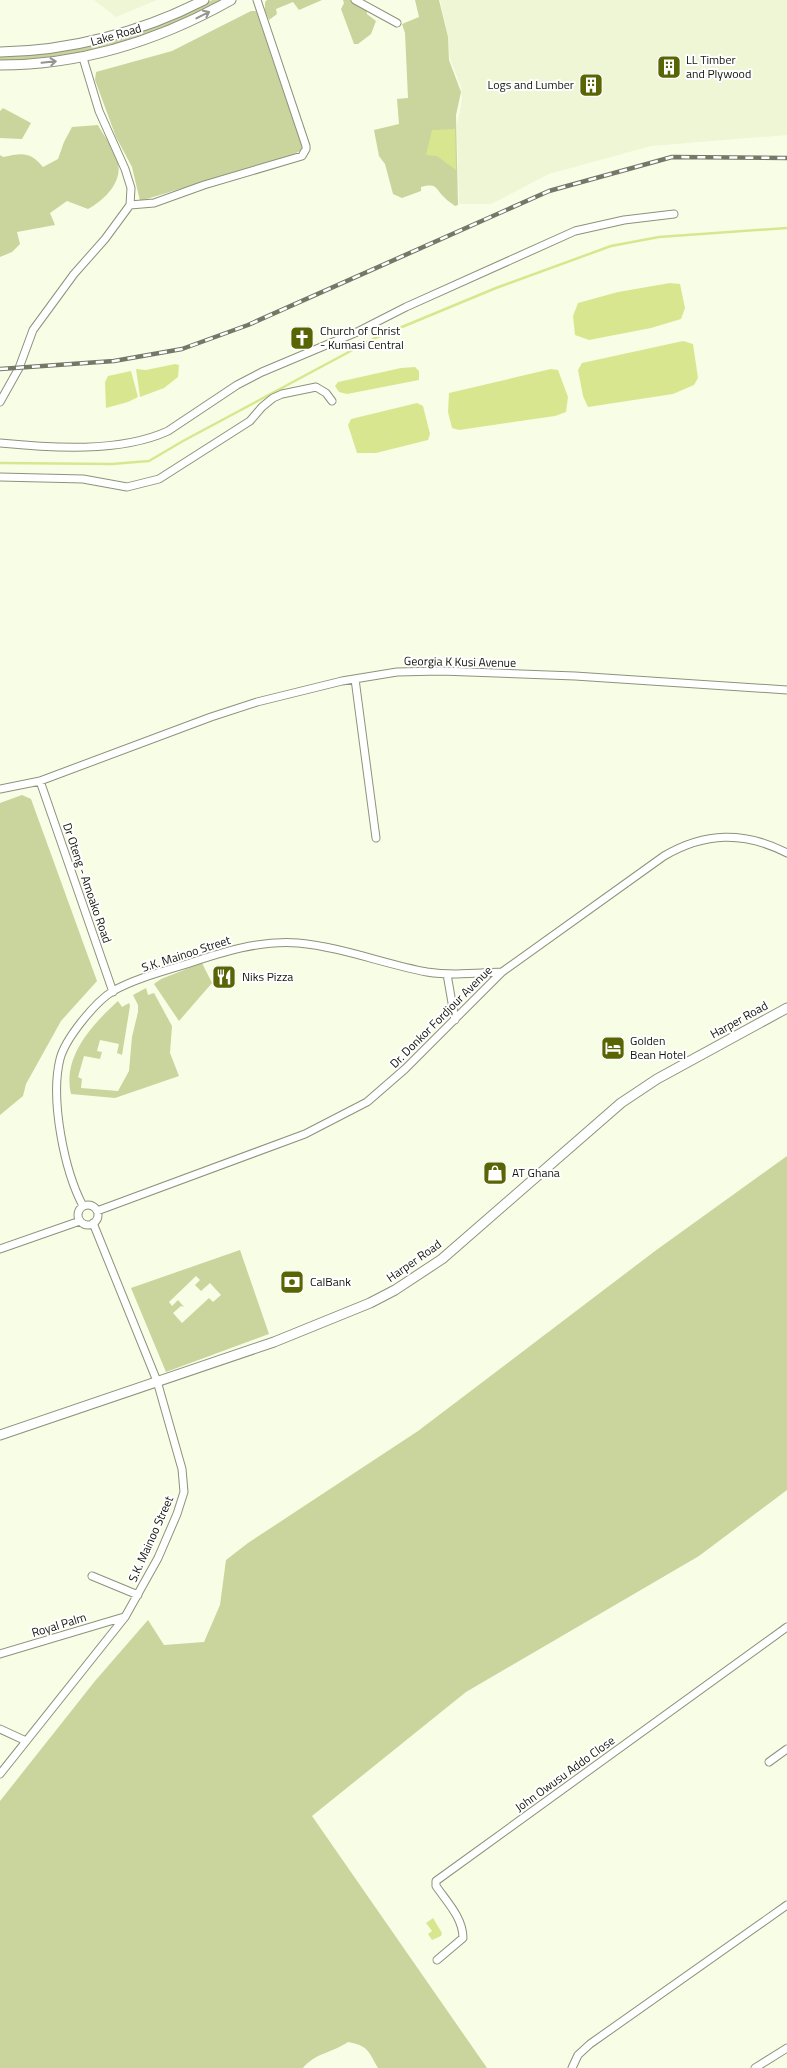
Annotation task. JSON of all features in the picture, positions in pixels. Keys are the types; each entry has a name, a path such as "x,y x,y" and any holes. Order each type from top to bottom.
{"main road":[{"name":"Lake Road","path":"0,52 53,48 109,36 164,18 204,0"},
{"name":"Lake Road","path":"0,65 32,64 83,58 130,45 172,30 232,0"},
{"name":"Harper Road","path":"0,1435 274,1342 370,1303 395,1290 442,1259 621,1103 657,1079 787,1008"}],"street":[{"path":"130,205 154,203 204,185 302,156 305,153 306,146 256,0"},
{"path":"355,0 396,23"},
{"path":"0,402 18,368 33,330 74,274 116,226 130,205 131,188 125,169 99,111 83,58"},
{"path":"0,443 56,447 87,446 133,442 156,437 168,432 237,385 262,372 357,332 406,307 566,234 624,220 674,214"},
{"path":"0,477 83,479 115,486 139,485 159,479 190,461 250,421 262,407 282,394 316,387 326,393 332,401"},
{"name":"Georgia K Kusi Avenue","path":"0,789 40,781 211,717 257,702 355,679 397,672 441,671 585,677 787,690"},
{"path":"355,679 376,838"},
{"name":"Dr Oteng - Amoako Road","path":"40,781 113,992"},
{"name":"Dr. Donkor Fordjour Avenue","path":"97,1211 305,1134 349,1113 367,1102 405,1069 502,972 680,846 713,837 739,837 767,844 787,853"},
{"name":"S.K. Mainoo Street","path":"83,1206 77,1196 66,1160 60,1127 56,1079 61,1057 70,1039 93,1008 113,992 152,975 222,952 263,945 297,943 353,953 428,972 448,974 502,972"},
{"path":"448,974 455,1020"},
{"path":"0,1249 80,1221 87,1224 93,1223 97,1219 97,1211 93,1206 83,1206 78,1214 80,1221"},
{"name":"S.K. Mainoo Street","path":"0,1774 125,1617 158,1558 177,1514 184,1492 182,1469 156,1381 93,1223"},
{"path":"92,1576 138,1595"},
{"name":"Royal Palm","path":"0,1654 125,1617"},
{"name":"John Owusu Addo Close","path":"437,1960 463,1938 463,1933 462,1925 436,1886 436,1881 787,1627"},
{"path":"0,1729 26,1741"},
{"path":"769,1762 787,1748"},
{"path":"572,2068 578,2055 590,2044 787,1905"},
{"path":"755,2068 787,2048"}],"shaded area":[{"path":"94,0 157,0 116,17"},
{"path":"212,0 222,0 169,26 115,44 59,55 0,61 0,56 54,52 110,42 163,24"},
{"path":"267,0 322,0 299,10 293,2 276,9 277,14 269,20 265,11 265,2"},
{"path":"343,0 363,0 366,4 367,14 376,21 371,34 358,44 354,44 341,9 344,3"},
{"path":"415,0 439,0 448,37 449,60 461,92 456,115 458,205 455,206 433,186 421,187 421,191 402,198 393,194 385,164 379,156 374,130 399,124 397,99 408,98 405,33 402,24 419,17"},
{"path":"440,0 787,0 787,135 651,146 549,174 491,204 459,204 457,126 462,100 461,87 450,59 448,37"},
{"path":"251,11 256,11 302,147 300,151 140,201 132,167 116,137 95,80 96,72 172,51"},
{"path":"3,108 31,123 22,139 0,138 0,111"},
{"path":"98,125 114,152 118,164 116,180 107,194 88,209 67,201 50,213 55,225 17,232 20,244 12,252 0,257 0,155 3,157 25,154 34,158 43,167 58,159 72,127"},
{"path":"455,129 456,170 437,156 426,155 432,130"},
{"path":"670,283 680,284 685,308 681,319 651,328 589,340 575,335 573,316 578,303 618,292"},
{"path":"683,341 693,344 698,378 694,385 673,394 588,407 583,396 578,370 582,363"},
{"path":"175,364 179,365 178,377 164,388 140,397 136,369 146,370"},
{"path":"415,367 419,371 419,380 347,394 339,392 335,386 338,382 401,368"},
{"path":"551,369 558,370 568,397 566,412 555,416 459,430 452,428 448,412 449,393"},
{"path":"131,371 138,397 106,408 105,382 108,376"},
{"path":"417,403 423,406 430,434 428,440 376,453 357,453 348,425 351,419"},
{"path":"22,795 31,799 97,981 61,1021 26,1084 23,1096 0,1115 0,803"},
{"path":"202,963 212,983 179,1021 154,984 161,979"},
{"path":"146,988 148,995 154,993 172,1026 170,1053 179,1076 115,1098 71,1094 69,1080 75,1054 90,1031 118,1001 122,1007 129,1003 130,1006 122,1055 117,1053 119,1044 100,1040 97,1051 102,1052 100,1059 84,1056 78,1077 82,1079 81,1088 118,1091 129,1071 132,1037 138,1012 138,1005 133,995"},
{"path":"787,1156 787,1490 699,1556 466,1692 312,1816 487,2068 378,2068 367,2050 360,2045 348,2042 313,2059 303,2068 0,2068 0,1801 95,1681 148,1620 164,1645 204,1642 220,1605 226,1560 248,1543 418,1431 655,1251"},
{"path":"240,1250 269,1334 166,1372 131,1288","holes":["196,1276 200,1280 195,1285 201,1291 210,1283 221,1295 213,1302 209,1298 182,1323 173,1313 181,1306 184,1307 178,1300 172,1306 169,1302"]},
{"path":"433,1918 442,1933 441,1936 432,1940 428,1934 432,1931 426,1923"}],"waterway":[{"path":"0,463 112,464 149,461 373,339 496,288 611,246 659,237 787,228"}],"railway":[{"path":"0,369 114,361 182,349 248,325 549,191 672,157 787,158"}],"place":[{"name":"LL Timber and Plywood","path":"669,67"},
{"name":"Logs and Lumber","path":"591,85"},
{"name":"Church of Christ - Kumasi Central","path":"302,338"},
{"name":"Niks Pizza","path":"224,977"},
{"name":"Golden Bean Hotel","path":"613,1048"},
{"name":"AT Ghana","path":"495,1173"},
{"name":"CalBank","path":"292,1282"}]}
